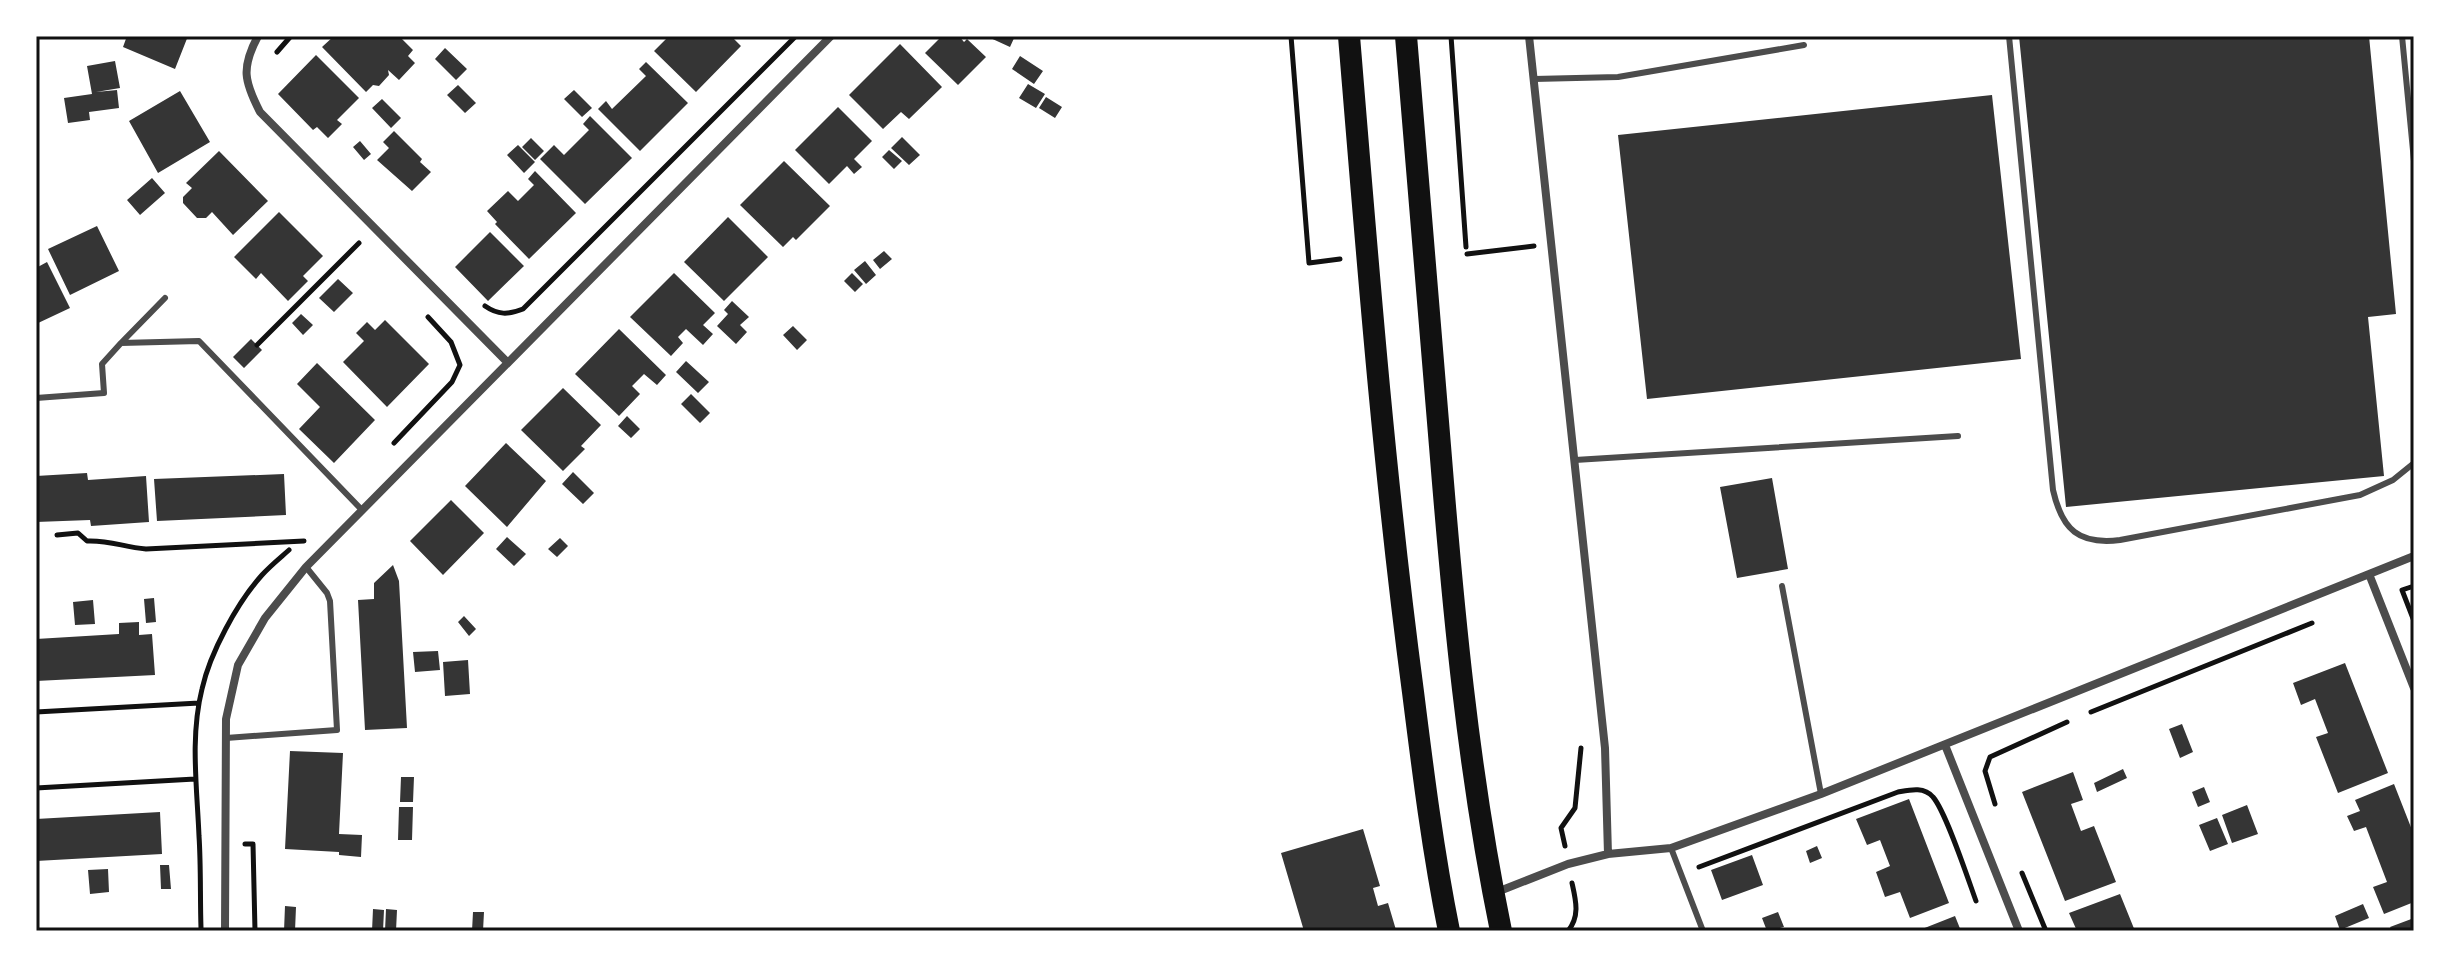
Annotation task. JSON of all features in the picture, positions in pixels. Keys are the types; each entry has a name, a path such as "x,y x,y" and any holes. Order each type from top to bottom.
{"highway":[{"path":"1349,36 1396,569 1436,866 1449,931"},
{"path":"1406,36 1469,753 1501,931"}],"street":[{"path":"258,36 246,64 247,87 260,112 508,363"},
{"path":"225,931 226,719 238,665 265,618 333,539 831,36"},
{"path":"1529,36 1605,748 1608,854"},
{"path":"1493,894 1568,864 1608,854 1671,848 1821,794 2414,556"},
{"path":"2369,574 2414,688"},
{"path":"1945,745 2019,931"}],"lane":[{"path":"2009,36 2053,490 2058,511 2070,530 2086,539 2103,542 2360,495 2393,480 2414,463"},
{"path":"2402,36 2414,161"},
{"path":"1534,79 1618,77 1804,45"},
{"path":"36,398 104,393 102,364 165,298"},
{"path":"121,343 199,341 362,510"},
{"path":"1575,460 1958,436"},
{"path":"226,738 337,730 330,601 306,567"},
{"path":"1782,586 1821,794"},
{"path":"1671,848 1703,931"}],"path":[{"path":"269,60 291,36"},
{"path":"474,298 495,312 510,314 523,309 796,36"},
{"path":"1291,36 1309,263"},
{"path":"1451,36 1466,247"},
{"path":"257,345 374,228"},
{"path":"1467,254 1552,244"},
{"path":"57,535 78,533 87,541 108,540 126,547 146,549 333,539"},
{"path":"2377,596 2414,586"},
{"path":"2402,590 2414,621"},
{"path":"2090,712 2325,617"},
{"path":"36,712 199,703"},
{"path":"1999,814 1985,771 1990,757 2076,718"},
{"path":"36,788 195,779"},
{"path":"1681,875 1714,860 1912,789 1933,796 1976,901"},
{"path":"1568,931 1578,908 1561,828 1575,808"},
{"path":"225,844 253,844 255,931"},
{"path":"2020,867 2046,931"}],"building":[{"path":"127,36 188,36 175,69 123,47"},
{"path":"334,36 399,36 413,50 408,56 415,63 399,80 388,70 389,75 379,86 373,85 366,92 322,47"},
{"path":"669,36 731,36 741,46 696,92 654,51"},
{"path":"942,36 959,36 964,42 967,39 986,57 958,85 925,53"},
{"path":"986,36 1015,36 1010,47"},
{"path":"2019,36 2369,36 2396,314 2368,317 2384,476 2066,507"},
{"path":"900,44 942,87 909,119 901,112 883,129 849,95"},
{"path":"445,48 467,69 456,80 435,59"},
{"path":"316,55 359,98 337,120 342,124 328,138 317,127 313,130 278,94"},
{"path":"1020,56 1043,71 1034,84 1012,69"},
{"path":"115,61 120,88 96,92 117,90 119,108 89,112 90,120 68,123 64,98 92,94 87,66"},
{"path":"646,62 688,103 640,151 598,109 606,101 612,109 646,76 639,69"},
{"path":"1028,84 1045,94 1036,108 1019,98"},
{"path":"458,85 476,103 465,113 447,95"},
{"path":"574,90 592,108 582,117 564,99"},
{"path":"180,91 210,142 158,173 129,121"},
{"path":"1992,95 2021,359 1647,399 1618,135"},
{"path":"1046,97 1062,107 1055,118 1039,108"},
{"path":"382,99 401,118 391,128 372,108"},
{"path":"838,107 872,141 854,159 862,167 854,174 847,166 829,184 795,150"},
{"path":"590,116 632,158 585,204 540,159 554,145 564,155 589,130 583,124"},
{"path":"394,131 431,172 412,191 377,160 389,148 383,142"},
{"path":"902,137 920,155 909,165 891,148"},
{"path":"531,138 544,151 535,160 522,147"},
{"path":"360,141 371,154 364,160 353,147"},
{"path":"518,145 535,162 524,173 507,155"},
{"path":"889,150 902,161 894,169 882,157"},
{"path":"219,151 268,201 233,235 212,212 206,218 197,218 183,203 183,197 192,188 186,183"},
{"path":"784,161 830,206 796,240 793,237 783,247 740,205"},
{"path":"535,171 576,213 529,259 495,224 497,222 487,211 508,191 518,201 534,185 528,179"},
{"path":"152,178 165,193 140,215 127,200"},
{"path":"279,212 323,256 303,276 308,281 288,301 261,273 256,279 234,257"},
{"path":"728,217 768,257 724,301 684,262"},
{"path":"97,226 119,271 70,295 48,249"},
{"path":"490,232 524,266 488,301 455,267"},
{"path":"884,251 892,259 880,269 873,260"},
{"path":"865,261 876,275 866,284 854,270"},
{"path":"47,262 70,308 36,324 36,268"},
{"path":"674,273 715,313 703,325 713,334 703,345 686,329 678,337 683,343 671,356 630,317"},
{"path":"852,273 863,284 855,292 844,281"},
{"path":"338,279 353,293 334,312 319,298"},
{"path":"732,301 749,317 740,325 747,332 736,344 717,326 728,314 724,310"},
{"path":"301,314 313,325 303,335 292,323"},
{"path":"385,320 429,364 387,407 343,362 364,341 356,333 367,322 375,330"},
{"path":"793,326 807,340 797,350 783,335"},
{"path":"619,329 666,375 657,385 644,374 632,386 640,394 619,416 575,374"},
{"path":"251,339 262,350 244,368 233,357"},
{"path":"686,361 709,382 698,393 676,372"},
{"path":"317,363 375,420 334,463 299,429 320,407 297,384"},
{"path":"563,388 601,425 581,446 585,449 563,471 521,430"},
{"path":"691,394 710,413 700,423 681,404"},
{"path":"627,416 640,429 631,438 618,426"},
{"path":"506,443 546,481 507,527 465,486"},
{"path":"573,472 594,493 583,504 562,484"},
{"path":"87,473 88,480 146,476 149,522 91,526 90,520 36,522 36,476"},
{"path":"284,474 286,515 157,521 154,479"},
{"path":"1772,478 1788,569 1737,578 1720,487"},
{"path":"451,500 484,533 443,575 410,541"},
{"path":"507,537 526,554 514,566 496,549"},
{"path":"560,538 568,546 557,557 548,549"},
{"path":"393,565 399,581 407,728 365,730 358,600 374,599 374,583"},
{"path":"154,598 156,622 146,623 144,599"},
{"path":"93,600 95,624 75,625 73,602"},
{"path":"464,616 476,629 469,636 458,622"},
{"path":"139,622 139,635 152,634 155,675 36,681 36,639 119,634 119,623"},
{"path":"438,651 440,670 415,672 413,652"},
{"path":"468,660 470,694 445,696 443,662"},
{"path":"2345,663 2388,773 2338,793 2316,737 2328,733 2315,699 2301,705 2293,683"},
{"path":"2182,724 2193,752 2180,758 2169,729"},
{"path":"290,751 343,753 339,834 362,835 361,857 339,855 339,852 285,849"},
{"path":"2123,769 2127,778 2097,792 2094,783"},
{"path":"2073,772 2083,800 2071,804 2081,831 2094,826 2116,882 2065,901 2022,792"},
{"path":"401,777 414,777 413,802 400,802"},
{"path":"2394,784 2414,835 2414,902 2384,914 2373,887 2387,882 2366,827 2354,831 2347,816 2360,811 2355,800"},
{"path":"2204,787 2210,802 2198,807 2192,792"},
{"path":"1909,799 1949,903 1910,918 1900,892 1885,897 1876,872 1890,866 1880,840 1867,845 1856,819"},
{"path":"2247,805 2258,834 2232,843 2222,815"},
{"path":"399,807 413,807 412,840 398,840"},
{"path":"160,812 162,854 36,861 36,819"},
{"path":"2217,818 2228,844 2210,851 2199,825"},
{"path":"1363,829 1380,886 1373,888 1378,906 1388,903 1396,930 1304,931 1281,853"},
{"path":"1817,846 1822,858 1810,863 1806,851"},
{"path":"1752,855 1763,885 1722,900 1711,870"},
{"path":"160,865 169,865 171,889 161,889"},
{"path":"108,869 109,892 90,894 88,870"},
{"path":"2120,894 2135,931 2077,931 2069,913"},
{"path":"2363,904 2369,918 2340,930 2335,916"},
{"path":"285,906 296,907 295,931 284,931"},
{"path":"373,909 384,910 383,931 372,931"},
{"path":"386,909 397,910 396,931 385,931"},
{"path":"473,912 484,912 483,931 472,931"},
{"path":"1778,912 1784,927 1767,931 1762,918"},
{"path":"1955,916 1961,931 1917,931"},
{"path":"2414,918 2414,931 2392,931 2390,927"}]}
